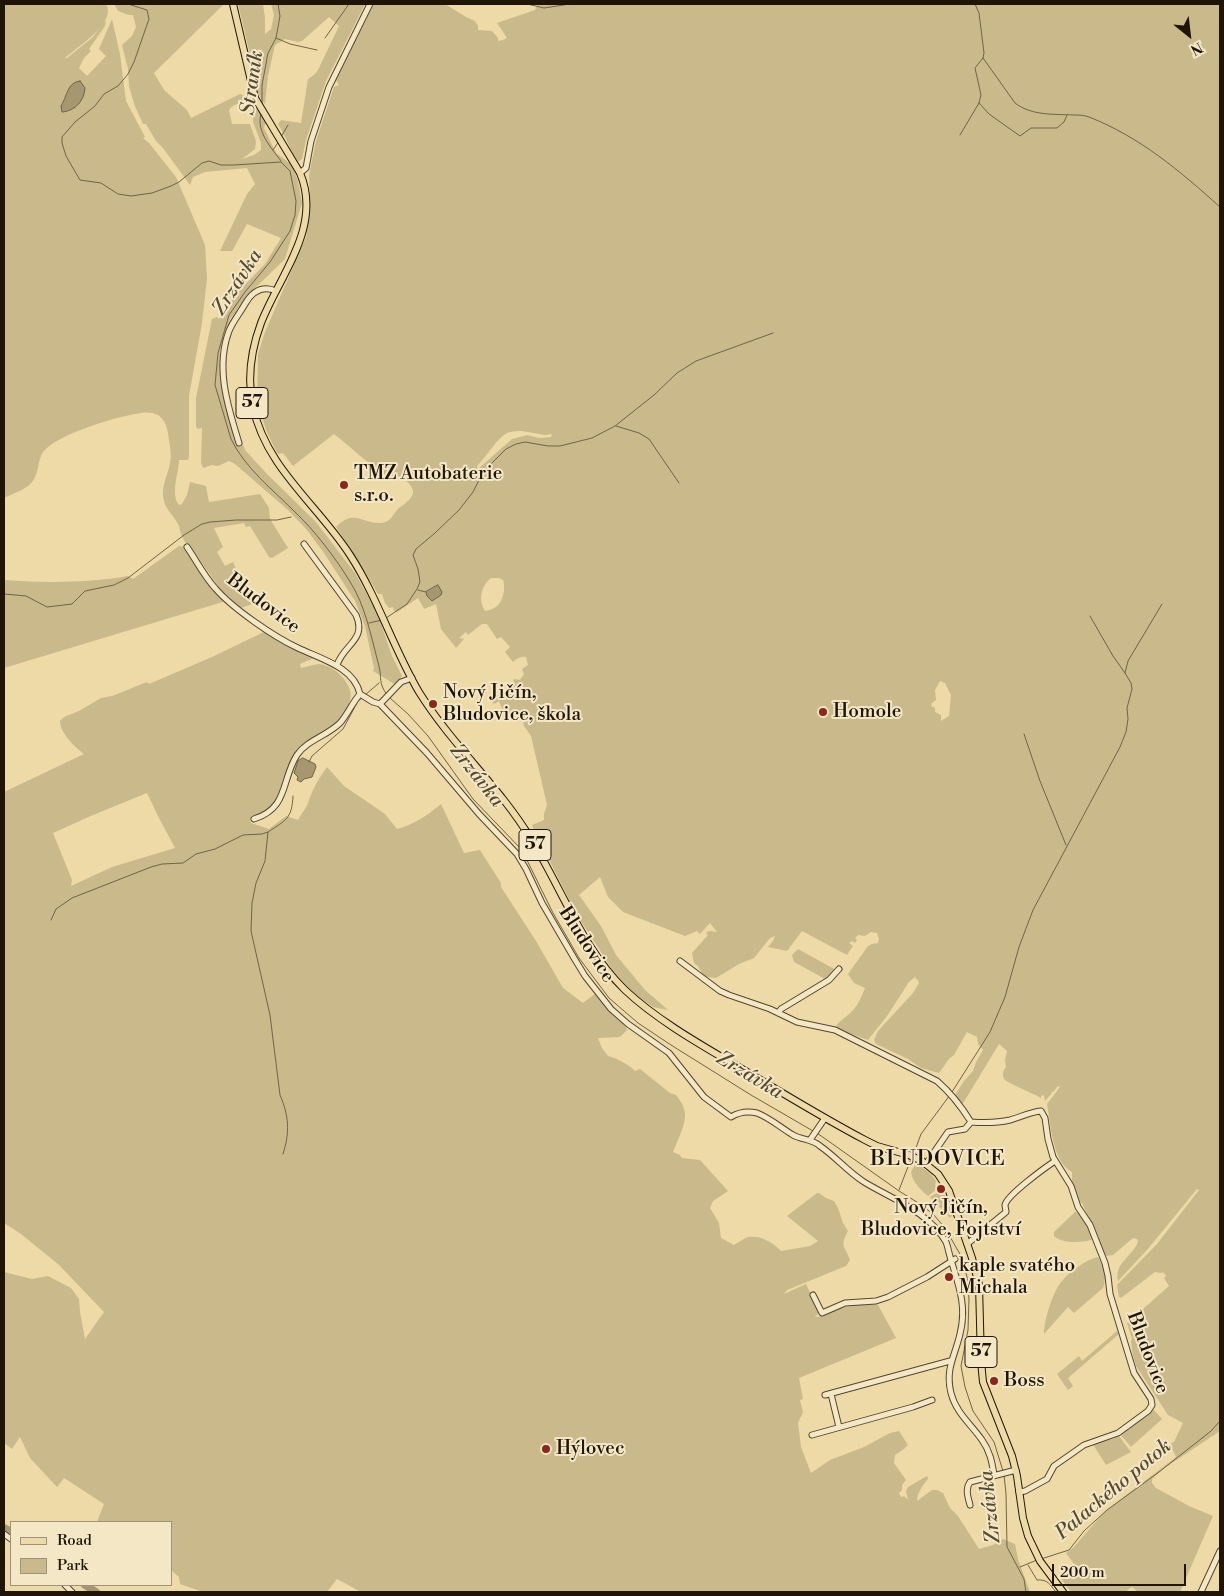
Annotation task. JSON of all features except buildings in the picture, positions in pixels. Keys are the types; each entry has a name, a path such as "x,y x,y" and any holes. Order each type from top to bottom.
{"main road":[{"name":"57","path":"233,4 253,91 262,110 300,173 306,198 304,226 292,260 260,325 251,362 251,392 259,427 266,444 276,462 348,552 362,574 420,693 442,725 528,833 585,936 616,980 635,998 668,1022 724,1058 824,1118 873,1144 912,1156 926,1164 934,1170 946,1186 967,1244 979,1285 982,1377 986,1392 1008,1445 1016,1470 1026,1530 1039,1559 1063,1592"}],"street":[{"path":"300,173 306,169 311,141 329,87 370,4"},
{"path":"239,443 229,410 223,377 223,352 230,329 248,298 261,289 276,291"},
{"path":"304,544 356,615 359,622 359,632 341,655 337,665"},
{"name":"Bludovice","path":"187,547 215,588 232,604 286,643 337,665 350,675 356,683 360,694 373,702 381,702 479,814 517,854 542,904 574,958 585,976 611,1009 668,1053 704,1097 731,1117 745,1112 756,1113 792,1134 803,1139 811,1138 863,1181 902,1204 937,1229 947,1244 962,1292 963,1319 960,1335 950,1361 949,1380 951,1392 954,1404 981,1438 991,1456 996,1475"},
{"path":"381,702 403,681 412,678"},
{"path":"254,819 272,810 280,799 298,752 340,723 360,694"},
{"path":"680,961 720,991 797,1022 835,1030 937,1081 948,1090 962,1107 970,1122"},
{"path":"778,1013 781,1009 829,980 839,969"},
{"name":"Bludovice","path":"926,1164 948,1132 965,1129 970,1122 989,1124 1012,1119 1030,1112 1041,1111 1045,1118 1048,1139 1055,1161 1071,1186 1078,1207 1090,1225 1105,1263 1110,1294 1134,1372 1151,1399 1152,1404 1148,1412 1118,1433 1084,1445 1054,1466 1047,1479 1025,1491 1019,1492"},
{"path":"811,1138 824,1118"},
{"path":"967,1244 1006,1212 1006,1203 1017,1191 1055,1161"},
{"path":"813,1295 822,1313 845,1303 876,1302 927,1277 953,1260"},
{"path":"839,1427 828,1395 950,1361"},
{"path":"812,1435 932,1400"},
{"path":"970,1505 967,1494 969,1483 1016,1470"},
{"path":"1201,1592 1220,1551"}],"green space":[{"path":"4,4 106,4 108,11 106,19 101,26 106,20 105,26 79,68 87,76 106,56 99,49 112,19 120,54 126,101 145,137 143,138 176,177 205,245 207,279 202,323 189,396 189,456 188,460 179,460 175,489 176,500 179,505 182,504 187,495 190,482 206,486 209,502 260,494 269,508 270,519 288,548 272,558 269,557 250,526 246,527 244,523 214,528 223,547 217,552 225,566 233,562 252,604 241,608 221,590 185,542 179,526 165,505 163,492 171,454 167,428 159,415 141,413 118,418 89,427 61,439 50,445 43,452 33,481 21,490 4,498","holes":["101,27 93,37 65,58 86,41"]},
{"path":"114,4 224,4 154,73 164,90 187,110 191,118 240,94 246,97 250,102 236,104 229,110 232,124 250,124 256,141 255,149 242,159 254,155 261,150 261,143 253,122 253,108 256,107 266,121 264,128 276,153 292,165 298,181 302,203 285,259 250,293 230,319 220,352 220,372 237,430 245,450 316,522 355,573 380,621 392,656 402,676 396,685 373,671 374,668 365,626 355,601 307,530 288,510 235,464 229,461 218,466 212,465 203,468 201,463 202,428 198,429 196,427 196,398 212,319 217,317 219,319 236,294 265,264 281,238 247,224 232,251 220,251 247,194 255,184 247,168 205,172 193,177 190,185 156,141 146,124 143,124 134,104 122,45 132,36 136,27 133,15 118,11"},
{"path":"238,4 263,4 265,34 271,29 274,15 271,4 365,4 326,81 306,140 302,159 298,162 278,124 281,120 301,123 308,79 318,70 339,26 329,17 302,41 285,39 275,45 268,76 265,104 257,89"},
{"path":"374,4 445,4 475,21 478,30 492,31 498,38 498,41 507,38 497,23 535,10 537,5 554,4 1220,4 1220,1431 1163,1469 1152,1479 1152,1483 1156,1488 1189,1506 1213,1516 1180,1592 1138,1592 1132,1587 1125,1592 1071,1592 1059,1576 1074,1564 1066,1553 1074,1547 1104,1512 1176,1457 1170,1444 1174,1442 1183,1423 1168,1415 1136,1366 1133,1356 1132,1339 1127,1323 1169,1286 1164,1278 1166,1276 1163,1272 1155,1272 1121,1298 1119,1297 1117,1285 1157,1244 1199,1190 1197,1189 1147,1250 1118,1281 1119,1269 1138,1241 1133,1238 1113,1255 1105,1256 1097,1239 1099,1237 1082,1203 1077,1201 1072,1182 1072,1172 1060,1160 1051,1132 1047,1104 1060,1087 1058,1086 1051,1092 1045,1101 1044,1095 1041,1098 1006,1081 1003,1074 1006,1067 1007,1051 999,1044 962,1105 955,1095 973,1071 983,1050 978,1044 977,1037 967,1032 954,1055 939,1073 921,1068 908,1059 876,1044 874,1040 878,1031 913,993 919,983 915,978 916,976 909,982 887,1016 868,1040 837,1029 837,1024 856,1006 865,988 854,983 848,974 868,946 878,943 877,933 871,932 865,936 858,935 855,938 857,940 855,943 852,941 849,943 853,946 847,955 802,931 787,951 768,947 775,936 770,938 754,958 739,964 716,978 707,977 703,975 694,963 692,953 708,935 706,933 709,931 717,932 710,923 700,934 697,931 685,936 623,912 608,897 600,877 579,895 601,926 616,955 645,990 668,1010 653,1007 632,992 612,969 575,912 532,825 544,820 547,805 531,736 524,726 521,711 506,718 499,701 494,704 491,701 513,683 514,679 520,680 524,674 522,669 528,665 526,657 519,658 513,662 505,652 510,647 501,637 497,639 487,624 482,624 468,635 466,632 459,638 464,639 456,648 441,629 436,604 424,609 418,598 397,612 394,611 393,607 389,608 382,594 378,594 336,527 342,522 353,518 379,523 389,520 412,496 413,491 410,484 398,476 385,475 334,434 293,466 283,453 278,454 275,449 266,430 257,400 258,354 265,332 306,237 310,210 309,175 316,141 334,87 339,85 336,80","holes":["522,431 545,435 552,434 551,437 539,438 527,435 512,439 478,469 477,466 501,437 510,432","491,578 503,580 504,592 500,603 492,609 485,611 481,598 483,589","940,681 945,683 951,695 949,716 941,721 941,715 935,712 935,708 931,706 936,700 935,690"]},
{"path":"179,546 184,547 190,553 226,601 4,668 4,580 66,582 128,576 133,579"},
{"path":"266,631 285,644 314,658 300,664 301,668 320,664 327,666 342,677 349,687 351,696 349,705 343,715 332,727 310,739 298,749 288,766 277,801 262,814 250,819 251,823 269,829 286,816 298,820 327,767 344,786 385,814 397,829 420,819 441,804 464,853 480,850 563,988 583,1003 596,993 626,1027 627,1030 620,1037 598,1038 608,1056 623,1062 635,1071 640,1069 670,1093 676,1095 680,1101 685,1118 673,1152 682,1158 700,1160 728,1191 713,1201 710,1208 719,1223 721,1238 734,1245 748,1237 762,1238 781,1251 810,1246 818,1241 787,1216 817,1193 834,1201 838,1208 848,1231 843,1244 850,1260 846,1266 787,1290 784,1294 806,1284 820,1313 815,1316 818,1317 855,1305 878,1305 896,1338 799,1378 803,1399 800,1400 803,1412 798,1423 801,1447 811,1473 830,1460 864,1447 890,1433 899,1431 908,1445 895,1455 894,1463 906,1480 899,1493 901,1497 904,1496 908,1500 906,1491 908,1487 927,1476 928,1479 919,1492 917,1501 932,1490 943,1493 950,1508 958,1516 979,1549 993,1545 1003,1539 1015,1544 1018,1559 1030,1592 361,1592 337,1579 327,1592 203,1592 180,1584 179,1577 172,1571 172,1521 97,1521 104,1504 64,1478 57,1487 30,1458 20,1437 12,1449 4,1443 4,1272 32,1279 48,1276 71,1288 79,1299 85,1339 104,1312 58,1264 21,1234 4,1223 4,792 84,754 72,744 62,730 60,721 64,717 79,711 101,698 112,696 147,682 149,684","holes":["147,793 175,848 112,867 71,886 72,880 53,833"]},
{"path":"798,949 836,970 827,980 794,962 792,955"},
{"path":"916,1163 931,1174 936,1181 937,1189 928,1196 917,1186 913,1179 911,1172"},
{"path":"940,1191 945,1195 953,1214 950,1218 930,1197"},
{"path":"1075,1212 1080,1213 1094,1239 1073,1242 1058,1239 1054,1236 1054,1232"},
{"path":"1098,1257 1104,1272 1103,1288 1074,1313 1068,1307 1044,1334 1055,1292 1065,1277 1083,1263"},
{"path":"1117,1331 1119,1334 1068,1378 1073,1386 1068,1390 1057,1374 1079,1356 1082,1361"},
{"path":"1153,1409 1162,1419 1131,1447 1120,1434"},
{"path":"1119,1436 1131,1452 1106,1465 1092,1443"}],"shaded area":[{"path":"80,81 85,88 81,101 72,109 62,112 61,106 70,87 72,84"},
{"path":"438,585 442,592 441,595 432,601 426,592"},
{"path":"303,758 315,764 316,767 312,777 301,782 297,780 298,777 294,773 298,761"}],"waterway":[{"name":"Zrzávka","path":"128,4 147,10 149,19 134,62 128,74 118,86 104,94 95,106 75,122 62,137 66,156 80,180 101,183 118,194 131,196 152,193 171,186 179,182 202,163 209,161 221,165 281,162 290,171 296,201 295,215 290,231 270,262 229,315 218,353 215,385 231,439 237,450 260,478 317,535 355,590 367,622 379,666 381,684 387,695"},
{"name":"Straník","path":"262,105 262,85 268,53 276,38 280,16 278,4"},
{"path":"325,38 349,4"},
{"path":"527,4 544,8 570,4"},
{"path":"975,4 979,13 983,58 1015,103 1036,112 1083,115 1108,125 1159,156 1220,207"},
{"path":"276,38 290,44 317,50"},
{"path":"960,135 979,103 981,95 975,68 983,58"},
{"path":"979,103 989,114 1020,136 1031,128 1057,128 1064,122 1067,115"},
{"name":"Straník","path":"261,114 262,133 281,161"},
{"path":"281,137 288,125"},
{"path":"273,150 279,141"},
{"path":"386,618 407,604 417,589 420,582 413,555 416,549 459,510 473,492 483,472 506,449 525,442 560,446 592,438 615,426 654,395 677,373 696,361 773,333"},
{"path":"616,426 639,433 649,439 679,483"},
{"path":"4,594 26,596 47,607 72,604 85,591 114,585 128,578 184,535 202,524 236,520 277,520 291,517"},
{"path":"418,590 426,592"},
{"path":"952,1092 990,1032 1005,997 1019,947 1033,910 1120,747 1126,732 1127,708 1132,689 1125,673 1128,661 1162,604"},
{"path":"1090,616 1125,673"},
{"path":"369,623 382,620"},
{"path":"365,695 379,683"},
{"path":"309,762 312,756 343,729 358,701 362,698"},
{"name":"Zrzávka","path":"390,698 428,736 473,799 522,850 553,913 579,958 609,998 638,1023 671,1045 813,1131"},
{"path":"1024,734 1040,781 1066,845"},
{"path":"283,1154 288,1131 287,1117 280,1095 270,1015 251,931 252,903 256,883 265,861 268,832 287,818 291,810 293,796"},
{"path":"51,920 56,909 72,898 151,867 162,864 183,863 196,854 215,849 243,835 268,832"},
{"path":"914,1153 921,1134 950,1095"},
{"name":"Zrzávka","path":"817,1133 933,1214 945,1228 961,1256 967,1277 969,1299 968,1330 961,1366 965,1387 973,1411 994,1442 1003,1471"},
{"path":"899,1190 911,1159"},
{"name":"Palackého potok","path":"1041,1559 1069,1550 1084,1531 1107,1510 1159,1472 1211,1431 1220,1421"},
{"name":"Zrzávka","path":"1004,1475 1007,1547 1024,1579 1026,1592"},
{"path":"4,1528 10,1531"},
{"name":"Palackého potok","path":"1020,1567 1037,1560"},
{"path":"1028,1565 1037,1580 1046,1582 1056,1592"},
{"path":"87,1586 96,1592"}],"place":[{"name":"TMZ Autobaterie s.r.o.","path":"344,485"},
{"name":"Nový Jičín, Bludovice, škola","path":"433,704"},
{"name":"Homole","path":"823,712"},
{"name":"Nový Jičín, Bludovice, Fojtství","path":"941,1189"},
{"name":"kaple svatého Michala","path":"949,1277"},
{"name":"Boss","path":"994,1381"},
{"name":"Hýlovec","path":"546,1449"}],"district":[{"name":"BLUDOVICE","path":"938,1160"}]}
